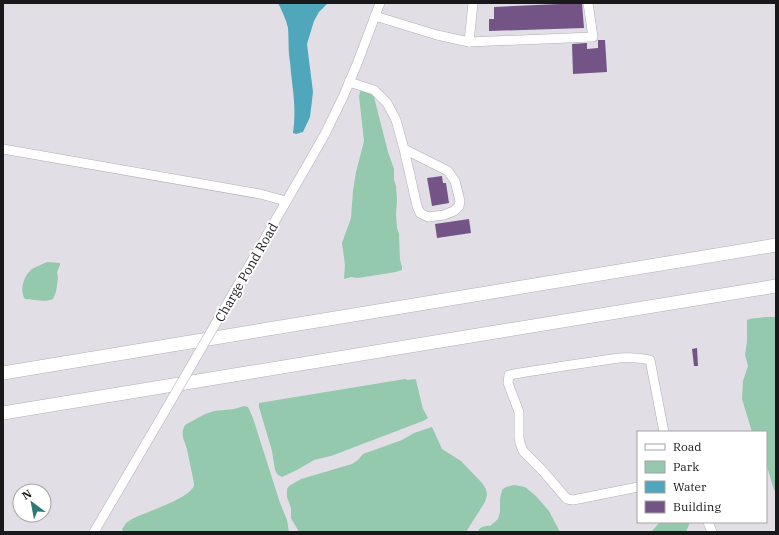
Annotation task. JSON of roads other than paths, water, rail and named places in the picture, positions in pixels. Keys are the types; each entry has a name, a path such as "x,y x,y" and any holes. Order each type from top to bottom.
{"highway":[{"path":"3,372 776,245"},
{"path":"3,413 776,286"}],"street":[{"name":"Charge Pond Road","path":"94,532 313,155 334,116 349,82 380,3"},
{"path":"469,42 473,3"},
{"path":"375,16 437,35 469,42 593,37 588,3"},
{"path":"349,82 374,90 386,103 396,120 420,213 428,217 444,215 454,211 459,206 460,201 455,181 448,171 404,149"},
{"path":"3,149 260,194 286,201"},
{"path":"637,487 573,500 567,499 523,451 519,437 519,412 508,383 509,375 624,358 640,357 650,360 664,431"}],"water":[{"path":"278,3 328,3 319,12 314,21 307,44 313,92 310,117 303,132 296,134 293,133 294,106 288,28"}]}
